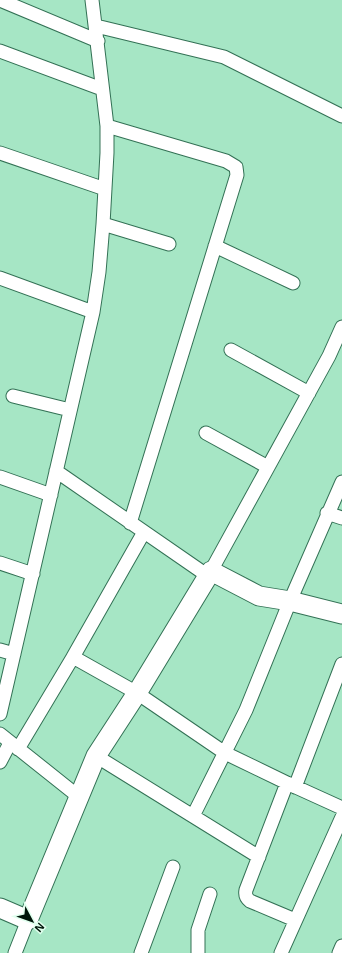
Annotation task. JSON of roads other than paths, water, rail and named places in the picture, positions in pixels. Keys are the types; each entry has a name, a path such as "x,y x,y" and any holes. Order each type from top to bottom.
{"street":[{"path":"0,0 98,41"},
{"path":"0,714 93,312 99,272 105,189 107,126 92,0"},
{"path":"96,26 224,57 342,116"},
{"path":"0,51 102,89"},
{"path":"107,126 226,161 236,167 237,175 130,522"},
{"path":"0,153 105,189"},
{"path":"103,224 169,244"},
{"path":"215,246 293,283"},
{"path":"0,278 93,312"},
{"path":"15,953 96,756 137,693 209,573 309,393 329,356 342,327"},
{"path":"231,350 309,393"},
{"path":"13,396 70,410"},
{"path":"206,434 268,467"},
{"path":"56,471 144,532 209,573 259,596 290,600 342,614"},
{"path":"0,477 51,495"},
{"path":"192,816 249,704 290,600 342,482"},
{"path":"328,513 342,518"},
{"path":"0,762 9,742 73,657 144,532"},
{"path":"0,563 33,574"},
{"path":"0,650 14,654"},
{"path":"73,657 137,693 225,753 342,808"},
{"path":"295,920 247,899 245,895 259,857 342,664"},
{"path":"9,742 79,797"},
{"path":"96,756 259,857"},
{"path":"281,953 342,816"},
{"path":"140,953 172,867"},
{"path":"198,953 198,930 210,894"},
{"path":"0,908 28,920"},
{"path":"339,953 342,946"}]}
